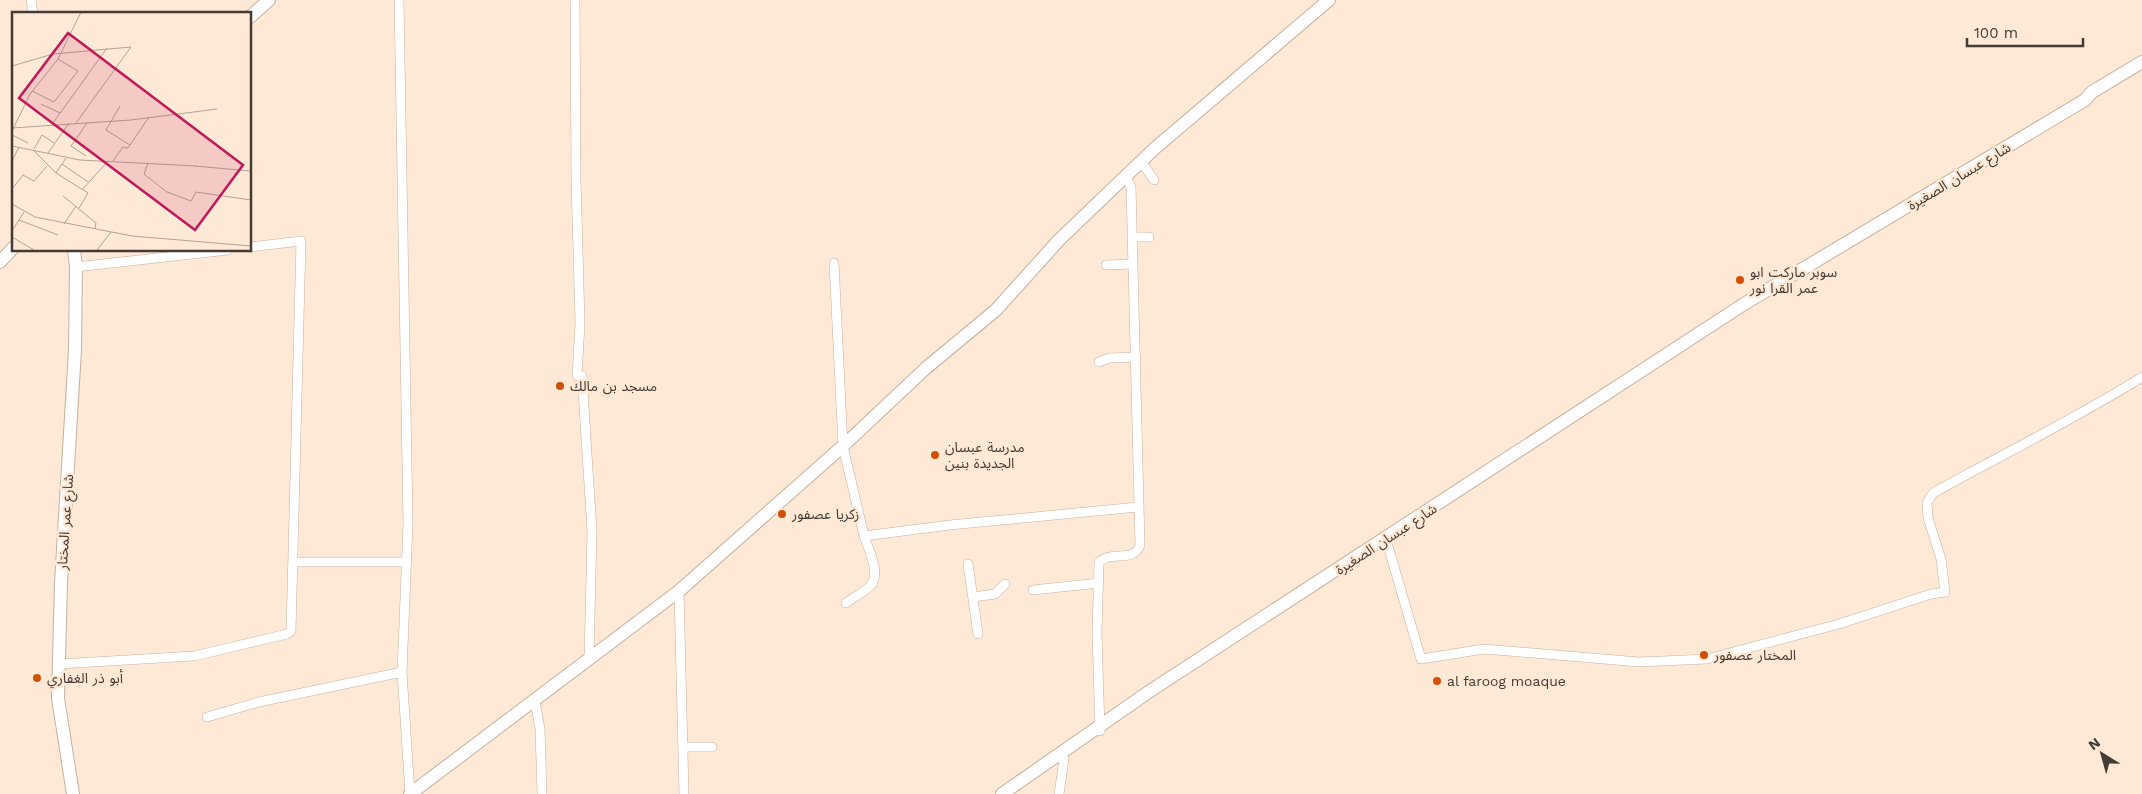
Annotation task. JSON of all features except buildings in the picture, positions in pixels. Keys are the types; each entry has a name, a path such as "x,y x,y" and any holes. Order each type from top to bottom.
{"street":[{"path":"251,16 269,0"},
{"path":"399,0 408,514 402,672 410,794"},
{"path":"575,0 576,180 580,315 577,376 582,376 592,531 588,660"},
{"path":"410,794 679,591 843,446 926,368 996,310 1060,240 1124,176 1329,0"},
{"name":"شارع عبسان الصغيرة","path":"1002,794 1744,304 1774,288 2085,100 2092,92 2142,62"},
{"path":"1141,161 1154,180"},
{"path":"1100,729 1097,633 1099,568 1103,559 1131,555 1139,548 1131,187 1124,176"},
{"path":"1132,237 1149,237"},
{"path":"59,664 194,656 287,634 293,627 295,408 301,242 251,247"},
{"path":"0,262 12,249"},
{"name":"شارع عمر المختار","path":"73,794 60,718 59,664 62,559 75,350 76,267 74,251"},
{"path":"76,267 219,251"},
{"path":"834,263 843,446 875,576 873,583 868,588 846,604"},
{"path":"1106,265 1133,264"},
{"name":"شارع عبسان الصغيرة","path":"1011,794 1064,759 1100,729 1388,546 1723,324 1774,288"},
{"path":"1099,362 1109,358 1136,357"},
{"path":"1388,546 1421,659 1484,649 1639,662 1720,657 1770,641 1839,624 1931,594 1945,592 1941,559 1928,518 1927,503 1934,493 2008,451 2102,402 2142,377"},
{"path":"864,536 950,525 1138,507"},
{"path":"294,562 407,562"},
{"path":"968,564 978,634"},
{"path":"1033,590 1099,583"},
{"path":"973,597 995,594 1005,584"},
{"path":"679,591 684,794"},
{"path":"207,717 259,702 402,672"},
{"path":"535,701 540,730 542,794"},
{"path":"683,747 712,746"},
{"path":"1059,794 1064,759"}],"place":[{"name":"سوبر ماركت ابو عمر القرا نور","path":"1740,280"},
{"name":"مسجد بن مالك","path":"560,386"},
{"name":"مدرسة عبسان الجديدة بنين","path":"935,455"},
{"name":"زكريا عصفور","path":"782,514"},
{"name":"المختار عصفور","path":"1704,655"},
{"name":"أبو ذر الغفاري","path":"37,678"},
{"name":"al faroog moaque","path":"1437,681"}]}
